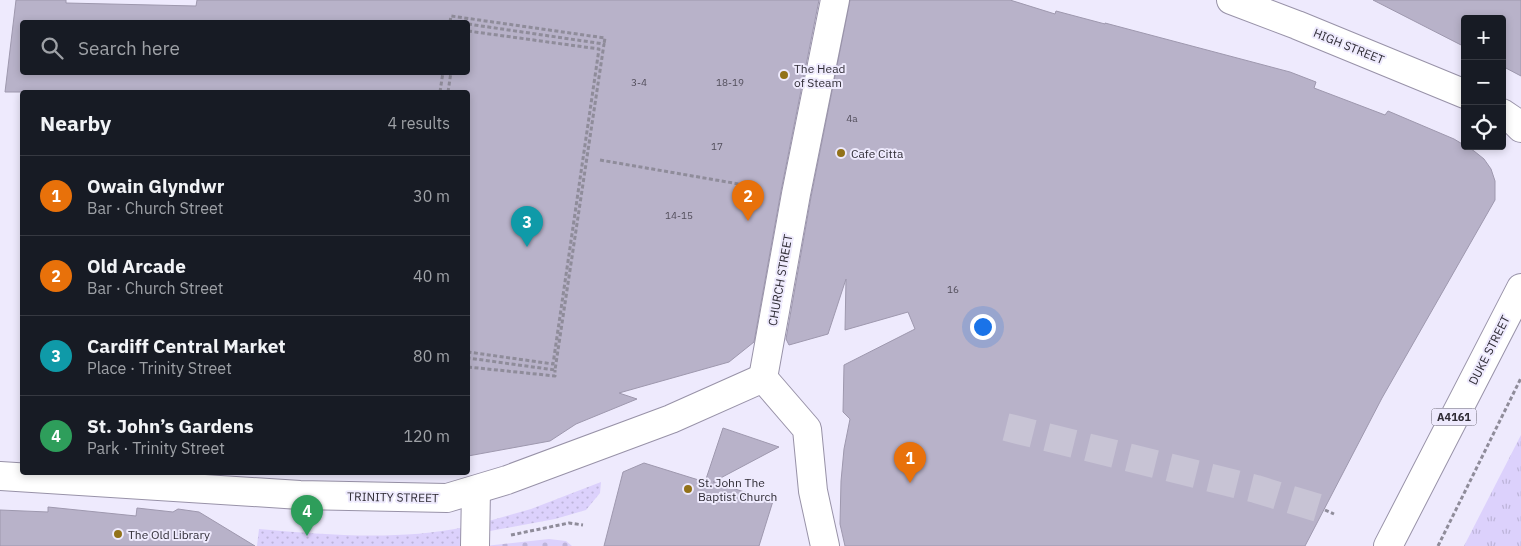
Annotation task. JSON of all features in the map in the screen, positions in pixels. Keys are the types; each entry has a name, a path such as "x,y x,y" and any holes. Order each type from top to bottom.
{"street":[{"name":"CHURCH STREET","path":"763,378 796,194 836,0"},
{"name":"HIGH STREET","path":"1231,0 1306,28 1461,92"},
{"path":"1506,116 1521,128"},
{"name":"DUKE STREET","path":"1388,546 1521,288"},
{"name":"TRINITY STREET","path":"0,476 300,495 447,498 514,477 670,419 763,378"},
{"path":"763,378 807,429 813,491 826,546"},
{"path":"475,543 476,490"}],"path":[{"path":"451,20 451,16 605,38 554,376 470,367"},
{"path":"470,24 604,44"},
{"path":"470,31 599,49 553,364 470,352"},
{"path":"440,90 443,75"},
{"path":"448,90 451,75"},
{"path":"600,160 739,184"},
{"path":"470,358 555,370"},
{"path":"1438,546 1521,378"},
{"path":"1325,510 1334,514"},
{"path":"475,543 569,523 583,525"}],"green space":[{"path":"1521,435 1521,546 1464,546"},
{"path":"601,482 600,493 586,510 555,519 485,532 485,522 531,509"},
{"path":"465,527 465,546 257,546 259,529 362,536 414,534"},
{"path":"549,539 566,541 572,546 485,546"}],"building":[{"path":"16,0 66,0 66,3 196,6 197,0 819,0 781,191 754,342 729,362 619,393 637,399 576,424 550,441 470,456 470,90 20,90 20,92 5,92"},
{"path":"850,0 1010,0 1055,14 1056,11 1105,23 1290,72 1316,82 1314,88 1385,115 1388,111 1454,139 1461,143 1461,150 1472,150 1484,159 1491,169 1495,181 1495,200 1382,398 1305,546 845,546 840,524 841,481 844,449 850,419 843,412 844,365 915,329 908,312 845,330 846,279 828,334 789,345 786,339 811,197"},
{"path":"1373,0 1521,0 1521,76 1506,68 1506,15 1461,15 1461,45"},
{"name":"St. John The Baptist Church","path":"723,428 779,447 713,482 773,501 759,546 604,546 623,472 644,463 705,482"},
{"name":"The Old Library","path":"48,507 136,516 137,508 173,512 178,509 199,512 255,546 0,546 0,510 48,512"}],"tunnel":[{"path":"1006,427 1256,489 1325,510"}],"place":[{"name":"The Head of Steam","path":"784,75"},
{"name":"Cafe Citta","path":"841,153"},
{"name":"Old Arcade","path":"748,221"},
{"name":"Cardiff Central Market","path":"527,247"},
{"name":"Owain Glyndwr","path":"910,483"},
{"name":"St. John The Baptist Church","path":"688,489"},
{"name":"The Old Library","path":"118,534"},
{"name":"St. John’s Gardens","path":"307,536"}]}
